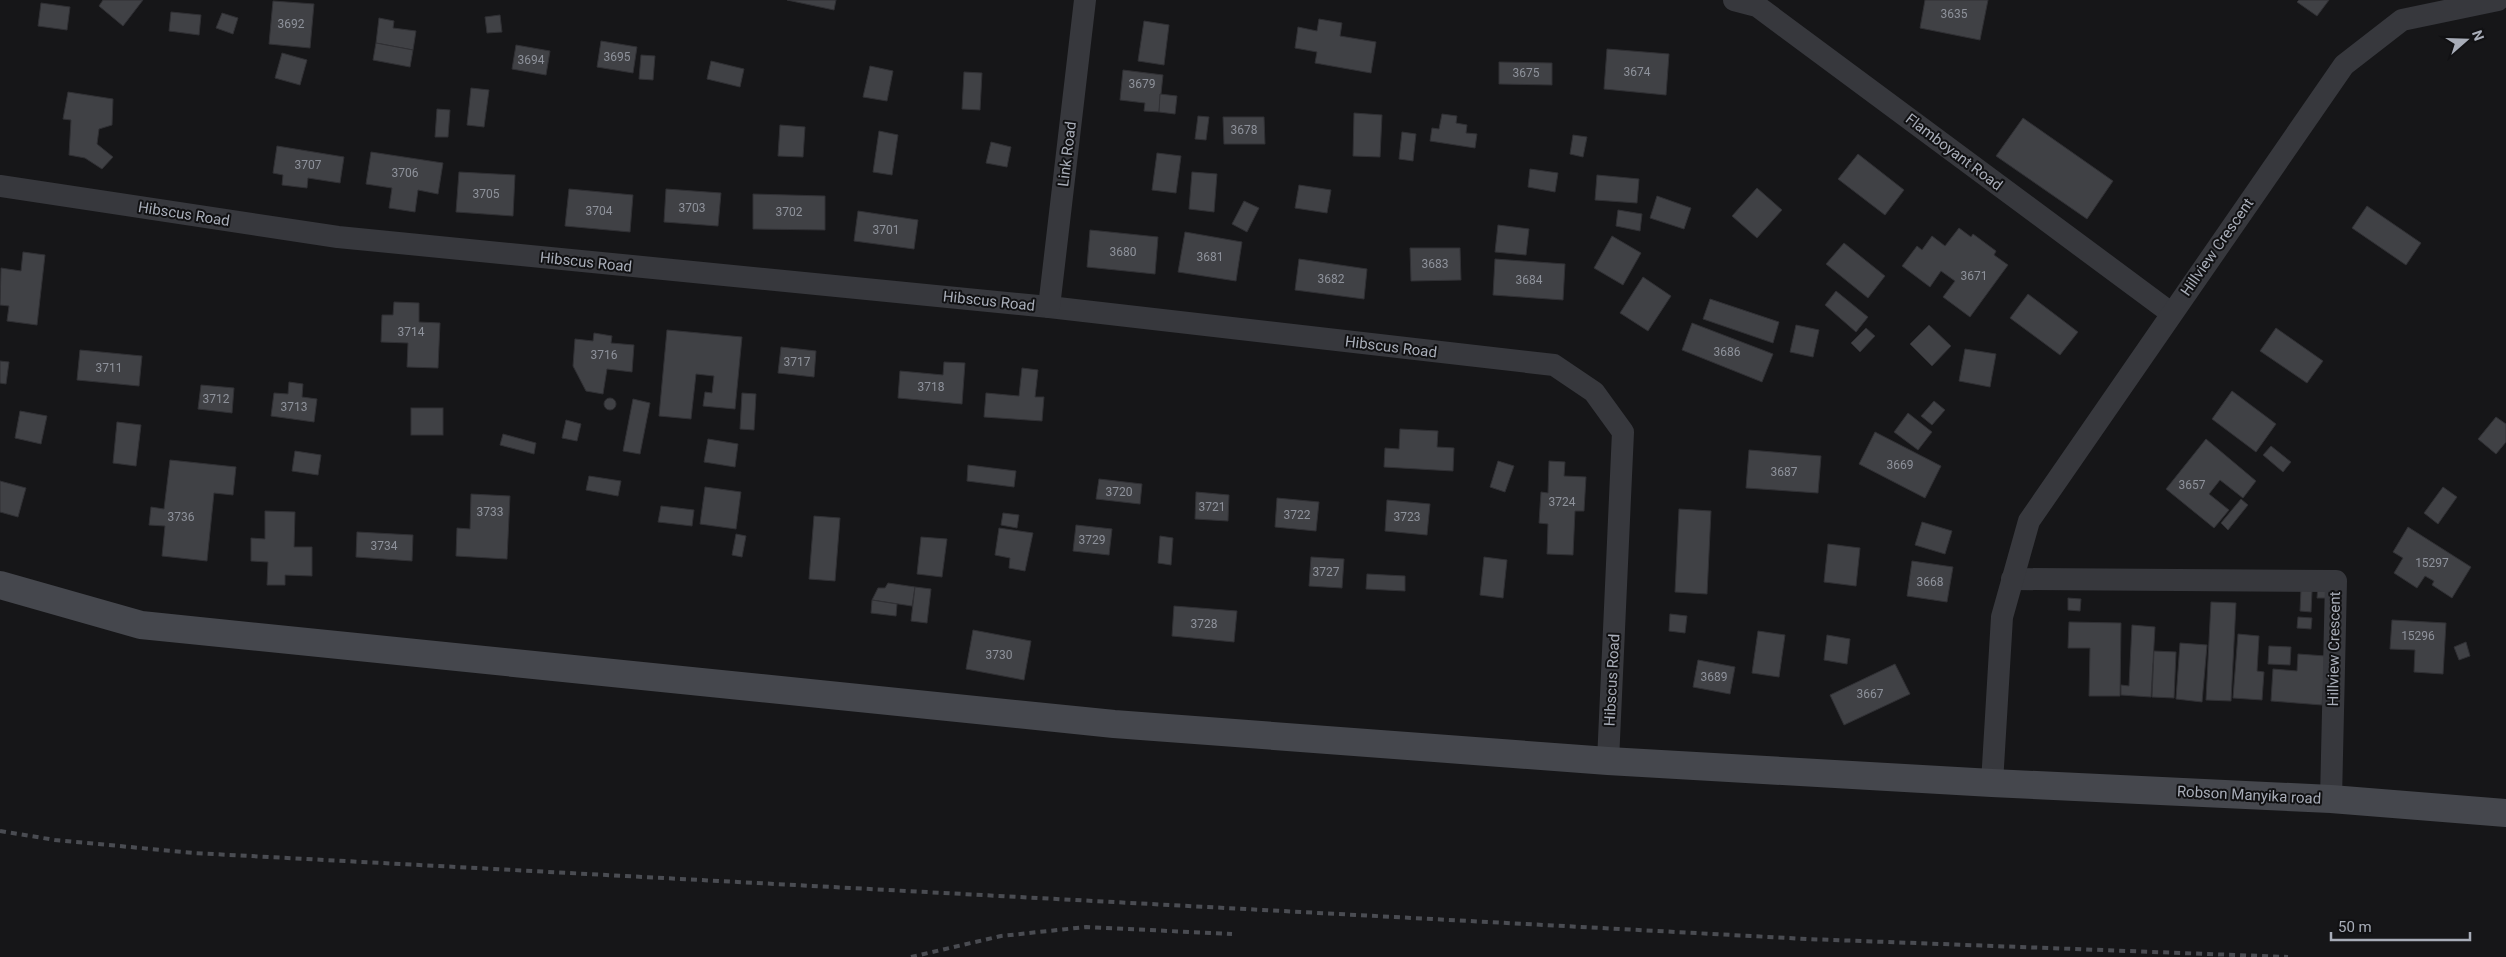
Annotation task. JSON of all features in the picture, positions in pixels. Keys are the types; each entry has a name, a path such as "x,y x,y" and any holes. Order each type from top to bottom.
{"street":[{"name":"Link Road","path":"1049,307 1085,0"},
{"name":"Flamboyant Road","path":"1734,0 1757,6 2171,313"},
{"name":"Hillview Crescent","path":"1992,783 2002,617 2029,521 2344,65 2402,20 2498,0"},
{"name":"Hibscus Road","path":"0,186 338,237 1049,307 1554,365 1594,392 1623,432 1608,761"},
{"name":"Hillview Crescent","path":"2012,579 2336,581 2331,799"},
{"name":"Robson Manyika road","path":"0,585 141,626 1114,724 1608,761 1992,783 2331,799 2506,813"}],"building":[{"path":"103,0 143,0 123,26 99,6"},
{"path":"787,0 836,0 834,10"},
{"path":"1925,0 1988,0 1980,40 1920,28"},
{"path":"2299,0 2329,0 2317,16 2297,2"},
{"path":"273,1 314,4 310,48 269,44"},
{"path":"41,3 70,7 67,30 38,26"},
{"path":"171,12 201,15 199,35 169,31"},
{"path":"222,13 238,18 233,34 216,28"},
{"path":"500,15 502,32 487,33 485,17"},
{"path":"379,18 394,21 393,28 416,31 413,50 376,43"},
{"path":"1319,19 1342,23 1340,36 1376,42 1371,73 1315,63 1317,52 1295,48 1298,27 1317,31"},
{"path":"1144,21 1169,25 1164,65 1138,61"},
{"path":"601,41 637,47 633,73 597,67"},
{"path":"376,43 413,50 410,67 373,60"},
{"path":"516,45 550,51 546,75 512,69"},
{"path":"1607,49 1669,54 1666,95 1604,89"},
{"path":"282,53 307,60 300,85 275,78"},
{"path":"641,55 655,56 653,80 639,79"},
{"path":"711,61 744,69 740,87 707,79"},
{"path":"1499,62 1552,63 1552,85 1499,84"},
{"path":"870,66 893,71 887,101 863,97"},
{"path":"1123,70 1163,75 1159,112 1144,111 1145,103 1120,100"},
{"path":"964,72 982,73 980,110 962,109"},
{"path":"471,88 489,90 484,127 467,125"},
{"path":"68,92 113,99 112,125 99,129 97,144 113,157 102,169 85,158 69,155 71,120 63,119"},
{"path":"1160,94 1177,96 1175,114 1159,112"},
{"path":"437,109 450,110 448,137 435,137"},
{"path":"1354,113 1382,115 1380,157 1353,156"},
{"path":"1442,114 1457,116 1456,123 1467,125 1466,133 1477,134 1475,148 1430,141 1432,128 1439,129"},
{"path":"1198,116 1209,117 1206,140 1195,139"},
{"path":"1223,117 1264,117 1265,144 1224,144"},
{"path":"2023,118 2113,181 2087,219 1996,156"},
{"path":"780,125 805,127 803,157 778,156"},
{"path":"879,131 898,135 892,175 873,172"},
{"path":"1402,132 1416,134 1413,161 1399,159"},
{"path":"1573,135 1587,137 1583,157 1570,154"},
{"path":"991,142 1011,147 1007,167 986,163"},
{"path":"277,146 344,157 340,183 308,178 307,188 282,185 283,175 273,173"},
{"path":"371,152 443,163 438,194 418,190 415,212 389,208 392,188 366,184"},
{"path":"1157,153 1181,156 1176,193 1152,190"},
{"path":"1858,154 1904,190 1885,215 1838,179"},
{"path":"1530,169 1558,173 1555,192 1528,187"},
{"path":"459,172 515,175 513,216 456,212"},
{"path":"1192,172 1217,174 1214,212 1189,209"},
{"path":"1597,175 1639,179 1637,203 1595,200"},
{"path":"1299,185 1331,190 1327,213 1295,208"},
{"path":"1757,188 1782,210 1757,238 1732,216"},
{"path":"569,189 633,195 630,232 565,226"},
{"path":"666,189 721,193 718,226 664,222"},
{"path":"753,194 825,196 825,230 753,229"},
{"path":"1657,196 1691,208 1684,229 1650,218"},
{"path":"1244,201 1259,208 1247,232 1232,224"},
{"path":"2367,206 2421,243 2406,265 2352,228"},
{"path":"1618,210 1642,214 1640,231 1616,226"},
{"path":"858,211 918,220 914,249 854,241"},
{"path":"1498,225 1529,229 1526,255 1495,252"},
{"path":"1959,228 1971,237 1973,234 1996,251 1994,255 2008,265 1970,317 1943,297 1955,281 1941,271 1930,287 1902,266 1917,246 1922,250 1932,236 1945,246"},
{"path":"1090,230 1158,237 1155,274 1087,267"},
{"path":"1185,232 1242,242 1236,281 1178,272"},
{"path":"1612,236 1641,253 1623,285 1594,268"},
{"path":"1844,243 1885,276 1868,298 1826,264"},
{"path":"1410,248 1460,248 1461,280 1411,281"},
{"path":"23,252 45,255 37,325 7,321 9,306 0,305 1,268 21,271"},
{"path":"1299,259 1367,269 1364,299 1295,290"},
{"path":"1495,259 1565,264 1563,300 1493,295"},
{"path":"1643,277 1671,296 1648,331 1620,313"},
{"path":"1836,291 1868,317 1856,332 1825,305"},
{"path":"2028,294 2078,332 2060,355 2010,318"},
{"path":"1710,299 1779,322 1773,343 1703,319"},
{"path":"394,302 419,303 419,322 440,323 438,368 407,367 408,343 381,342 382,315 393,315"},
{"path":"1692,323 1773,354 1762,382 1682,350"},
{"path":"1796,325 1819,330 1813,357 1790,352"},
{"path":"1929,325 1951,346 1932,366 1910,344"},
{"path":"1866,328 1875,336 1860,352 1851,343"},
{"path":"2276,328 2323,361 2307,383 2260,351"},
{"path":"667,330 742,337 735,409 703,406 705,392 712,393 714,376 696,374 691,419 659,416"},
{"path":"594,333 612,336 611,343 634,345 632,372 607,369 603,394 586,391 573,366 575,339 593,341"},
{"path":"781,347 816,351 814,377 778,373"},
{"path":"1965,349 1996,354 1990,387 1959,381"},
{"path":"80,350 142,356 139,386 77,380"},
{"path":"0,361 9,362 6,384 0,383"},
{"path":"944,362 965,363 962,404 898,398 900,371 943,375"},
{"path":"1022,368 1038,370 1035,397 1044,397 1042,421 984,417 986,393 1019,396"},
{"path":"289,382 303,384 302,397 317,399 314,422 271,416 274,393 288,394"},
{"path":"201,385 234,388 232,413 198,409"},
{"path":"2232,391 2276,424 2256,452 2212,419"},
{"path":"742,393 756,394 754,430 740,429"},
{"path":"608,398 612,398 616,404 612,410 608,410 604,406 604,402"},
{"path":"633,399 650,403 640,454 623,451"},
{"path":"1934,401 1945,410 1932,425 1921,416"},
{"path":"411,408 443,408 443,435 411,435"},
{"path":"20,411 47,416 41,444 15,438"},
{"path":"1908,413 1932,432 1918,450 1894,432"},
{"path":"2496,417 2506,424 2506,442 2496,454 2478,439"},
{"path":"566,420 581,424 577,441 562,438"},
{"path":"117,422 141,425 136,466 113,463"},
{"path":"1400,429 1438,431 1437,447 1454,448 1453,471 1384,467 1385,448 1399,449"},
{"path":"1875,432 1941,466 1925,498 1859,464"},
{"path":"503,434 536,443 534,454 500,445"},
{"path":"708,439 738,444 735,467 704,462"},
{"path":"2206,439 2256,481 2243,498 2220,480 2209,494 2229,510 2214,528 2166,489"},
{"path":"2271,446 2291,462 2283,472 2263,455"},
{"path":"1749,450 1821,456 1818,493 1746,488"},
{"path":"295,451 321,455 318,475 292,471"},
{"path":"170,460 236,467 233,495 214,493 207,561 162,556 165,526 149,525 151,507 164,509"},
{"path":"1498,461 1514,466 1505,492 1490,487"},
{"path":"1549,461 1565,462 1564,476 1586,477 1584,511 1575,511 1573,555 1547,554 1548,524 1539,523 1541,492 1548,493"},
{"path":"968,465 1016,471 1014,487 967,481"},
{"path":"589,476 621,481 618,496 586,490"},
{"path":"1099,479 1142,484 1140,504 1096,499"},
{"path":"0,481 26,488 18,517 0,512"},
{"path":"705,487 741,492 736,529 700,524"},
{"path":"2443,487 2457,497 2438,524 2424,513"},
{"path":"1196,492 1229,495 1228,521 1195,519"},
{"path":"471,494 510,496 507,559 456,556 457,528 470,529"},
{"path":"1277,498 1319,502 1316,531 1275,527"},
{"path":"2241,499 2248,505 2228,530 2221,523"},
{"path":"1387,500 1430,504 1427,535 1385,531"},
{"path":"661,506 694,510 692,526 658,522"},
{"path":"1679,509 1711,511 1707,594 1675,592"},
{"path":"265,511 295,512 294,547 312,547 312,576 285,575 285,585 267,585 268,562 251,561 251,538 265,539"},
{"path":"1003,513 1019,515 1017,528 1001,525"},
{"path":"814,516 840,518 835,581 809,579"},
{"path":"1922,522 1952,531 1945,554 1915,545"},
{"path":"1076,525 1112,529 1109,555 1073,551"},
{"path":"2408,527 2471,567 2452,598 2432,585 2434,581 2425,576 2417,588 2394,573 2403,558 2393,552"},
{"path":"999,528 1033,533 1025,571 1009,568 1010,558 995,555"},
{"path":"357,532 413,535 412,561 356,557"},
{"path":"736,534 746,536 742,557 732,555"},
{"path":"1160,536 1173,538 1171,565 1158,563"},
{"path":"921,537 947,539 942,577 917,574"},
{"path":"1828,544 1860,548 1856,586 1824,582"},
{"path":"1311,557 1344,559 1342,588 1309,586"},
{"path":"1484,557 1507,560 1503,598 1480,595"},
{"path":"1912,561 1953,567 1947,602 1907,596"},
{"path":"1367,574 1405,576 1405,591 1366,589"},
{"path":"888,583 915,587 912,606 872,600 878,588 885,588"},
{"path":"2318,586 2328,587 2327,598 2317,598"},
{"path":"915,587 931,589 927,623 911,621"},
{"path":"2301,590 2312,591 2311,612 2300,611"},
{"path":"2068,598 2081,599 2080,611 2068,610"},
{"path":"872,600 897,604 896,616 871,613"},
{"path":"2211,602 2236,603 2231,701 2206,700"},
{"path":"1174,606 1237,611 1234,642 1172,636"},
{"path":"1670,614 1687,616 1685,633 1669,631"},
{"path":"2298,617 2312,618 2311,629 2297,628"},
{"path":"2392,620 2446,623 2443,674 2414,672 2415,650 2390,649"},
{"path":"2069,622 2121,623 2120,696 2089,696 2090,648 2068,648"},
{"path":"2132,625 2155,627 2151,697 2121,695 2121,685 2129,686"},
{"path":"973,630 1031,641 1024,680 966,669"},
{"path":"1758,631 1785,635 1779,677 1752,673"},
{"path":"2238,634 2259,636 2257,671 2264,672 2262,700 2233,698"},
{"path":"1827,635 1850,639 1847,664 1824,660"},
{"path":"2466,642 2470,656 2459,660 2454,647"},
{"path":"2180,643 2207,645 2202,702 2176,699"},
{"path":"2269,646 2291,647 2290,665 2268,664"},
{"path":"2154,651 2176,652 2174,698 2152,697"},
{"path":"2298,654 2326,656 2322,705 2271,701 2273,669 2297,671"},
{"path":"1698,660 1735,667 1730,694 1693,687"},
{"path":"1895,664 1910,694 1844,725 1830,695"}],"railway":[{"path":"0,831 55,840 194,853 1807,939 2288,957"},
{"path":"911,957 1001,936 1086,927 1232,934"}]}
